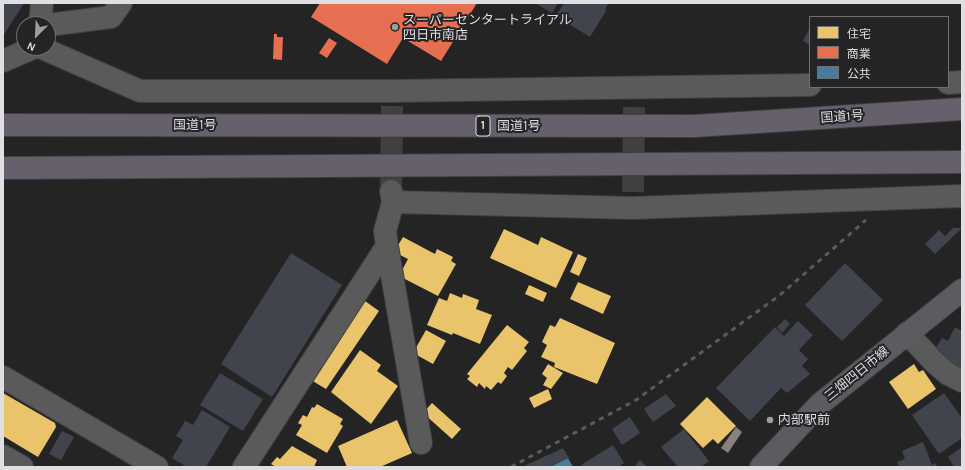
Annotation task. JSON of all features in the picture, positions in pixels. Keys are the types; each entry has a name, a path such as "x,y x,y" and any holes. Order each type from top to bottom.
{"highway":[{"name":"国道1号","path":"3,125 694,126 962,109"},
{"path":"3,168 962,162"}],"main road":[{"name":"三畑四日市線","path":"761,467 820,404 962,290"}],"street":[{"path":"41,16 42,3"},
{"path":"56,24 111,17 121,3"},
{"path":"3,61 16,55"},
{"path":"56,55 140,91 392,99 635,98 809,85"},
{"path":"949,83 962,82"},
{"path":"421,443 385,231 392,196 633,200 962,196"},
{"path":"244,467 387,246"},
{"path":"907,333 935,363 948,374 962,381"},
{"path":"3,377 156,467"},
{"path":"3,456 22,467"}],"building: 住宅":[{"path":"504,229 538,245 541,237 573,252 556,288 490,258"},
{"path":"403,237 435,254 437,249 453,257 451,261 456,264 438,296 399,276 408,259 394,252"},
{"path":"578,254 587,258 579,276 570,272"},
{"path":"578,282 611,296 603,314 570,299"},
{"path":"529,285 547,293 543,302 525,294"},
{"path":"450,293 462,298 463,294 479,300 476,309 492,315 480,344 453,333 452,335 427,325 439,298 447,301"},
{"path":"365,301 379,311 326,389 311,380"},
{"path":"560,318 615,343 597,384 554,367 555,363 541,357 547,345 542,342 550,325 555,327"},
{"path":"507,325 529,342 524,348 527,351 512,370 508,367 504,373 507,376 501,384 498,382 491,390 486,386 485,389 479,383 477,387 467,379 470,376 467,374"},
{"path":"426,330 446,341 433,364 413,353"},
{"path":"360,350 381,365 377,371 398,386 371,424 331,392"},
{"path":"548,364 563,373 551,389 543,385 547,378 542,374"},
{"path":"914,364 919,372 923,370 936,389 908,409 889,382"},
{"path":"548,389 552,399 534,408 529,398"},
{"path":"3,393 55,423 56,427 38,457 3,436"},
{"path":"707,397 736,426 718,444 713,439 703,448 680,424"},
{"path":"432,403 461,429 452,439 423,413"},
{"path":"317,404 343,419 340,424 343,426 327,453 296,435 302,425 298,423 303,415 307,417 312,407 314,408"},
{"path":"397,420 412,453 380,467 347,467 338,446"},
{"path":"292,446 317,460 314,467 276,467 271,464 277,457 280,459"}],"building: 商業":[{"name":"スーパーセンタートライアル 四日市南店","path":"320,3 477,3 441,61 403,38 387,64 311,17"},
{"path":"274,34 277,34 277,37 283,37 282,60 273,59"},
{"path":"329,38 337,43 327,58 319,53"}],"building: 公共":[{"path":"568,458 573,467 550,467"}],"building: 工業":[{"path":"736,427 742,432 728,453 721,448"}],"building: その他":[{"path":"3,3 24,3 3,36"},
{"path":"535,3 558,3 552,13"},
{"path":"564,3 608,4 605,9 606,11 590,37 556,16"},
{"path":"809,30 809,44 803,41"},
{"path":"953,228 962,228 935,254 925,244 939,230 945,236"},
{"path":"291,253 342,285 272,397 221,364"},
{"path":"845,263 883,300 842,341 805,305"},
{"path":"785,319 790,324 782,333 777,327"},
{"path":"798,321 813,335 799,350 808,359 802,366 810,374 787,393 781,388 750,421 716,388 775,327 784,336"},
{"path":"955,327 962,331 962,372 934,351 942,338 948,341"},
{"path":"220,373 263,399 243,431 200,405"},
{"path":"944,393 962,418 962,438 939,454 912,415"},
{"path":"666,394 676,406 653,422 644,409"},
{"path":"202,410 230,427 206,467 187,467 172,458 183,440 176,436 185,421 193,425"},
{"path":"630,417 640,433 622,445 612,429"},
{"path":"684,429 709,461 701,467 678,467 661,447"},
{"path":"62,431 74,437 61,460 49,454"},
{"path":"923,442 932,465 936,463 937,467 899,467 897,462 905,459 902,451"},
{"path":"613,445 624,463 618,467 583,467 581,465"},
{"path":"962,447 962,467 952,467 953,465 948,457"},
{"path":"563,448 569,458 548,467 522,467"},
{"path":"640,460 647,467 634,467"}],"tunnel":[{"path":"391,191 392,106"},
{"path":"633,192 634,107"}],"railway":[{"path":"511,467 636,400 780,295 866,220"}],"place":[{"name":"スーパーセンタートライアル 四日市南店","path":"395,27"},
{"name":"内部駅前","path":"770,420"}]}
